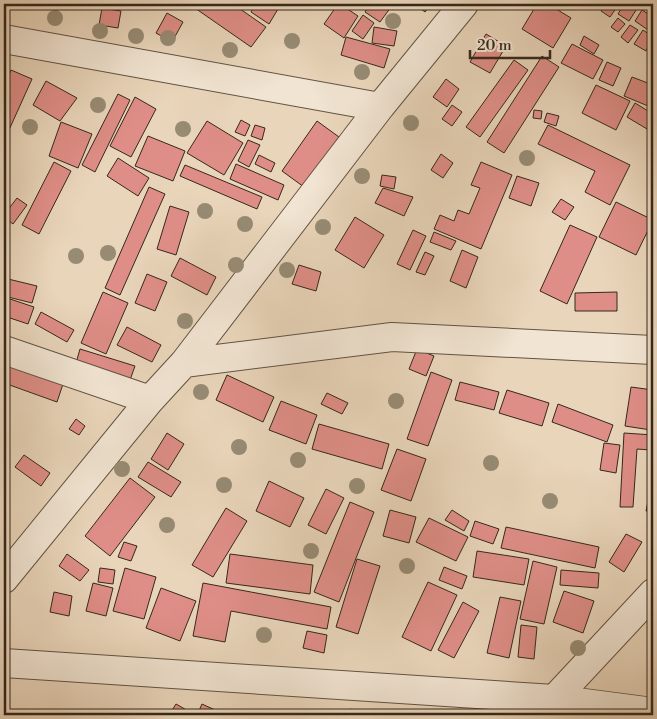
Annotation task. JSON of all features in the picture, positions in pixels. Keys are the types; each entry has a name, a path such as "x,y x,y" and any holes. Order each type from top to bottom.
{"street":[{"path":"4,579 150,400 184,363 380,107 464,4"},
{"path":"4,39 380,107"},
{"path":"184,363 392,336 653,350"},
{"path":"4,350 150,400"},
{"path":"546,707 653,593"},
{"path":"4,663 546,707 653,712"}],"building":[{"path":"193,4 233,4 266,27 251,47 192,6"},
{"path":"256,4 281,4 269,24 251,12"},
{"path":"338,4 358,16 344,38 324,24"},
{"path":"370,4 387,4 391,7 380,22 365,12"},
{"path":"415,4 431,4 425,12"},
{"path":"537,4 548,4 571,18 553,48 522,29"},
{"path":"606,4 619,4 610,17 601,11"},
{"path":"624,4 632,4 638,7 629,21 618,14"},
{"path":"102,8 121,11 118,28 99,25"},
{"path":"642,10 653,17 651,32 635,21"},
{"path":"167,13 183,22 172,42 156,33"},
{"path":"363,15 374,23 363,39 352,31"},
{"path":"618,18 625,24 618,32 611,27"},
{"path":"630,25 638,30 628,43 621,37"},
{"path":"374,27 397,31 394,46 372,43"},
{"path":"643,30 653,37 646,51 634,44"},
{"path":"486,34 506,46 490,73 470,62"},
{"path":"584,36 599,45 594,54 580,45"},
{"path":"346,37 390,49 384,68 341,55"},
{"path":"572,44 603,60 593,79 561,63"},
{"path":"542,56 559,67 504,153 487,142"},
{"path":"514,60 528,70 480,137 466,127"},
{"path":"607,62 621,68 613,86 599,80"},
{"path":"11,70 32,79 4,141 4,86"},
{"path":"632,77 653,85 653,108 624,96"},
{"path":"446,79 459,89 447,107 433,97"},
{"path":"46,81 77,98 60,121 33,105"},
{"path":"596,85 630,101 616,130 582,113"},
{"path":"118,94 130,100 95,172 82,165"},
{"path":"135,97 156,109 131,157 110,146"},
{"path":"635,103 653,114 653,119 647,129 627,117"},
{"path":"452,105 462,112 452,126 442,119"},
{"path":"534,110 542,111 541,119 533,118"},
{"path":"547,113 559,116 556,126 544,122"},
{"path":"241,120 250,125 245,136 235,132"},
{"path":"207,121 243,143 224,175 187,153"},
{"path":"317,121 339,137 304,187 282,171"},
{"path":"61,122 92,134 78,168 49,156"},
{"path":"255,125 265,128 262,140 251,136"},
{"path":"548,125 630,165 610,205 585,192 595,171 538,144"},
{"path":"148,136 185,151 173,181 135,166"},
{"path":"248,140 260,145 249,167 238,161"},
{"path":"441,154 453,163 443,178 431,170"},
{"path":"259,155 275,163 271,172 255,164"},
{"path":"118,158 149,178 138,196 107,176"},
{"path":"54,162 71,171 39,234 22,225"},
{"path":"481,162 512,175 481,249 434,229 440,215 454,221 458,210 469,214 480,188 471,185"},
{"path":"236,164 284,185 278,200 230,179"},
{"path":"185,165 262,197 257,209 180,176"},
{"path":"382,175 396,177 394,189 380,186"},
{"path":"517,176 539,183 531,206 509,198"},
{"path":"149,187 165,194 120,295 105,288"},
{"path":"383,188 413,197 404,216 375,203"},
{"path":"17,198 27,205 13,224 4,215"},
{"path":"561,199 574,207 565,220 552,212"},
{"path":"616,202 653,220 636,255 599,237"},
{"path":"170,206 189,212 176,255 157,249"},
{"path":"355,217 384,235 364,268 335,250"},
{"path":"570,225 597,237 567,304 540,291"},
{"path":"413,230 426,236 410,270 397,264"},
{"path":"434,232 456,241 451,250 430,242"},
{"path":"462,250 478,257 466,288 450,281"},
{"path":"425,252 434,256 425,275 416,272"},
{"path":"180,258 216,277 207,295 171,276"},
{"path":"299,265 321,272 316,291 292,284"},
{"path":"147,274 167,282 155,311 135,303"},
{"path":"4,278 37,286 32,303 4,296"},
{"path":"103,292 128,303 106,354 81,343"},
{"path":"617,292 617,311 575,311 575,293"},
{"path":"4,297 34,307 28,324 4,316"},
{"path":"41,312 74,330 67,342 35,324"},
{"path":"127,327 161,345 152,362 117,345"},
{"path":"80,349 135,366 130,380 76,363"},
{"path":"417,349 434,356 426,376 409,369"},
{"path":"4,360 64,381 57,402 4,383"},
{"path":"431,372 452,380 428,446 407,439"},
{"path":"227,375 274,397 263,422 216,400"},
{"path":"460,382 499,392 494,410 455,400"},
{"path":"631,387 653,390 651,430 625,426"},
{"path":"507,390 549,403 542,426 499,413"},
{"path":"327,393 348,403 342,414 321,404"},
{"path":"281,401 317,415 306,444 269,430"},
{"path":"558,404 613,425 607,442 552,422"},
{"path":"76,419 85,426 79,435 69,429"},
{"path":"319,424 389,444 382,469 312,449"},
{"path":"167,433 184,444 168,470 151,459"},
{"path":"624,433 653,435 653,490 649,490 651,450 637,449 633,507 620,507"},
{"path":"604,443 620,445 616,473 600,470"},
{"path":"397,449 426,459 411,501 381,490"},
{"path":"24,455 50,473 41,486 15,467"},
{"path":"148,462 181,482 171,497 138,477"},
{"path":"130,478 155,497 110,556 85,536"},
{"path":"269,481 304,498 290,527 256,511"},
{"path":"326,489 344,498 326,534 308,525"},
{"path":"649,496 653,496 653,512 646,511"},
{"path":"350,502 374,512 339,602 314,592"},
{"path":"226,508 247,521 213,577 192,565"},
{"path":"390,510 416,517 409,543 383,536"},
{"path":"452,510 469,521 464,531 445,520"},
{"path":"429,518 468,537 456,561 416,542"},
{"path":"475,521 499,529 493,544 470,536"},
{"path":"506,527 599,547 595,568 501,548"},
{"path":"626,534 642,542 624,572 609,562"},
{"path":"124,542 137,546 131,561 118,557"},
{"path":"477,551 529,559 524,585 473,577"},
{"path":"67,554 89,570 80,581 59,566"},
{"path":"230,554 313,565 310,594 226,583"},
{"path":"357,559 380,566 358,634 336,627"},
{"path":"533,561 557,567 544,624 520,619"},
{"path":"444,567 467,576 462,589 439,580"},
{"path":"100,568 115,570 113,584 98,582"},
{"path":"125,568 156,577 144,619 113,611"},
{"path":"561,570 599,573 598,588 560,585"},
{"path":"428,582 457,595 431,651 402,637"},
{"path":"93,583 113,588 106,616 86,611"},
{"path":"203,583 331,607 327,629 231,611 225,642 193,636"},
{"path":"161,588 196,601 180,641 146,628"},
{"path":"564,591 594,601 583,633 553,622"},
{"path":"54,592 72,596 69,616 50,612"},
{"path":"500,597 521,601 509,658 487,653"},
{"path":"463,602 479,611 454,658 438,650"},
{"path":"521,625 537,627 534,659 518,657"},
{"path":"307,631 327,635 324,653 303,648"},
{"path":"176,704 190,712 188,715 169,715"},
{"path":"202,704 226,715 197,715"},
{"path":"350,709 369,715 348,715"}]}
